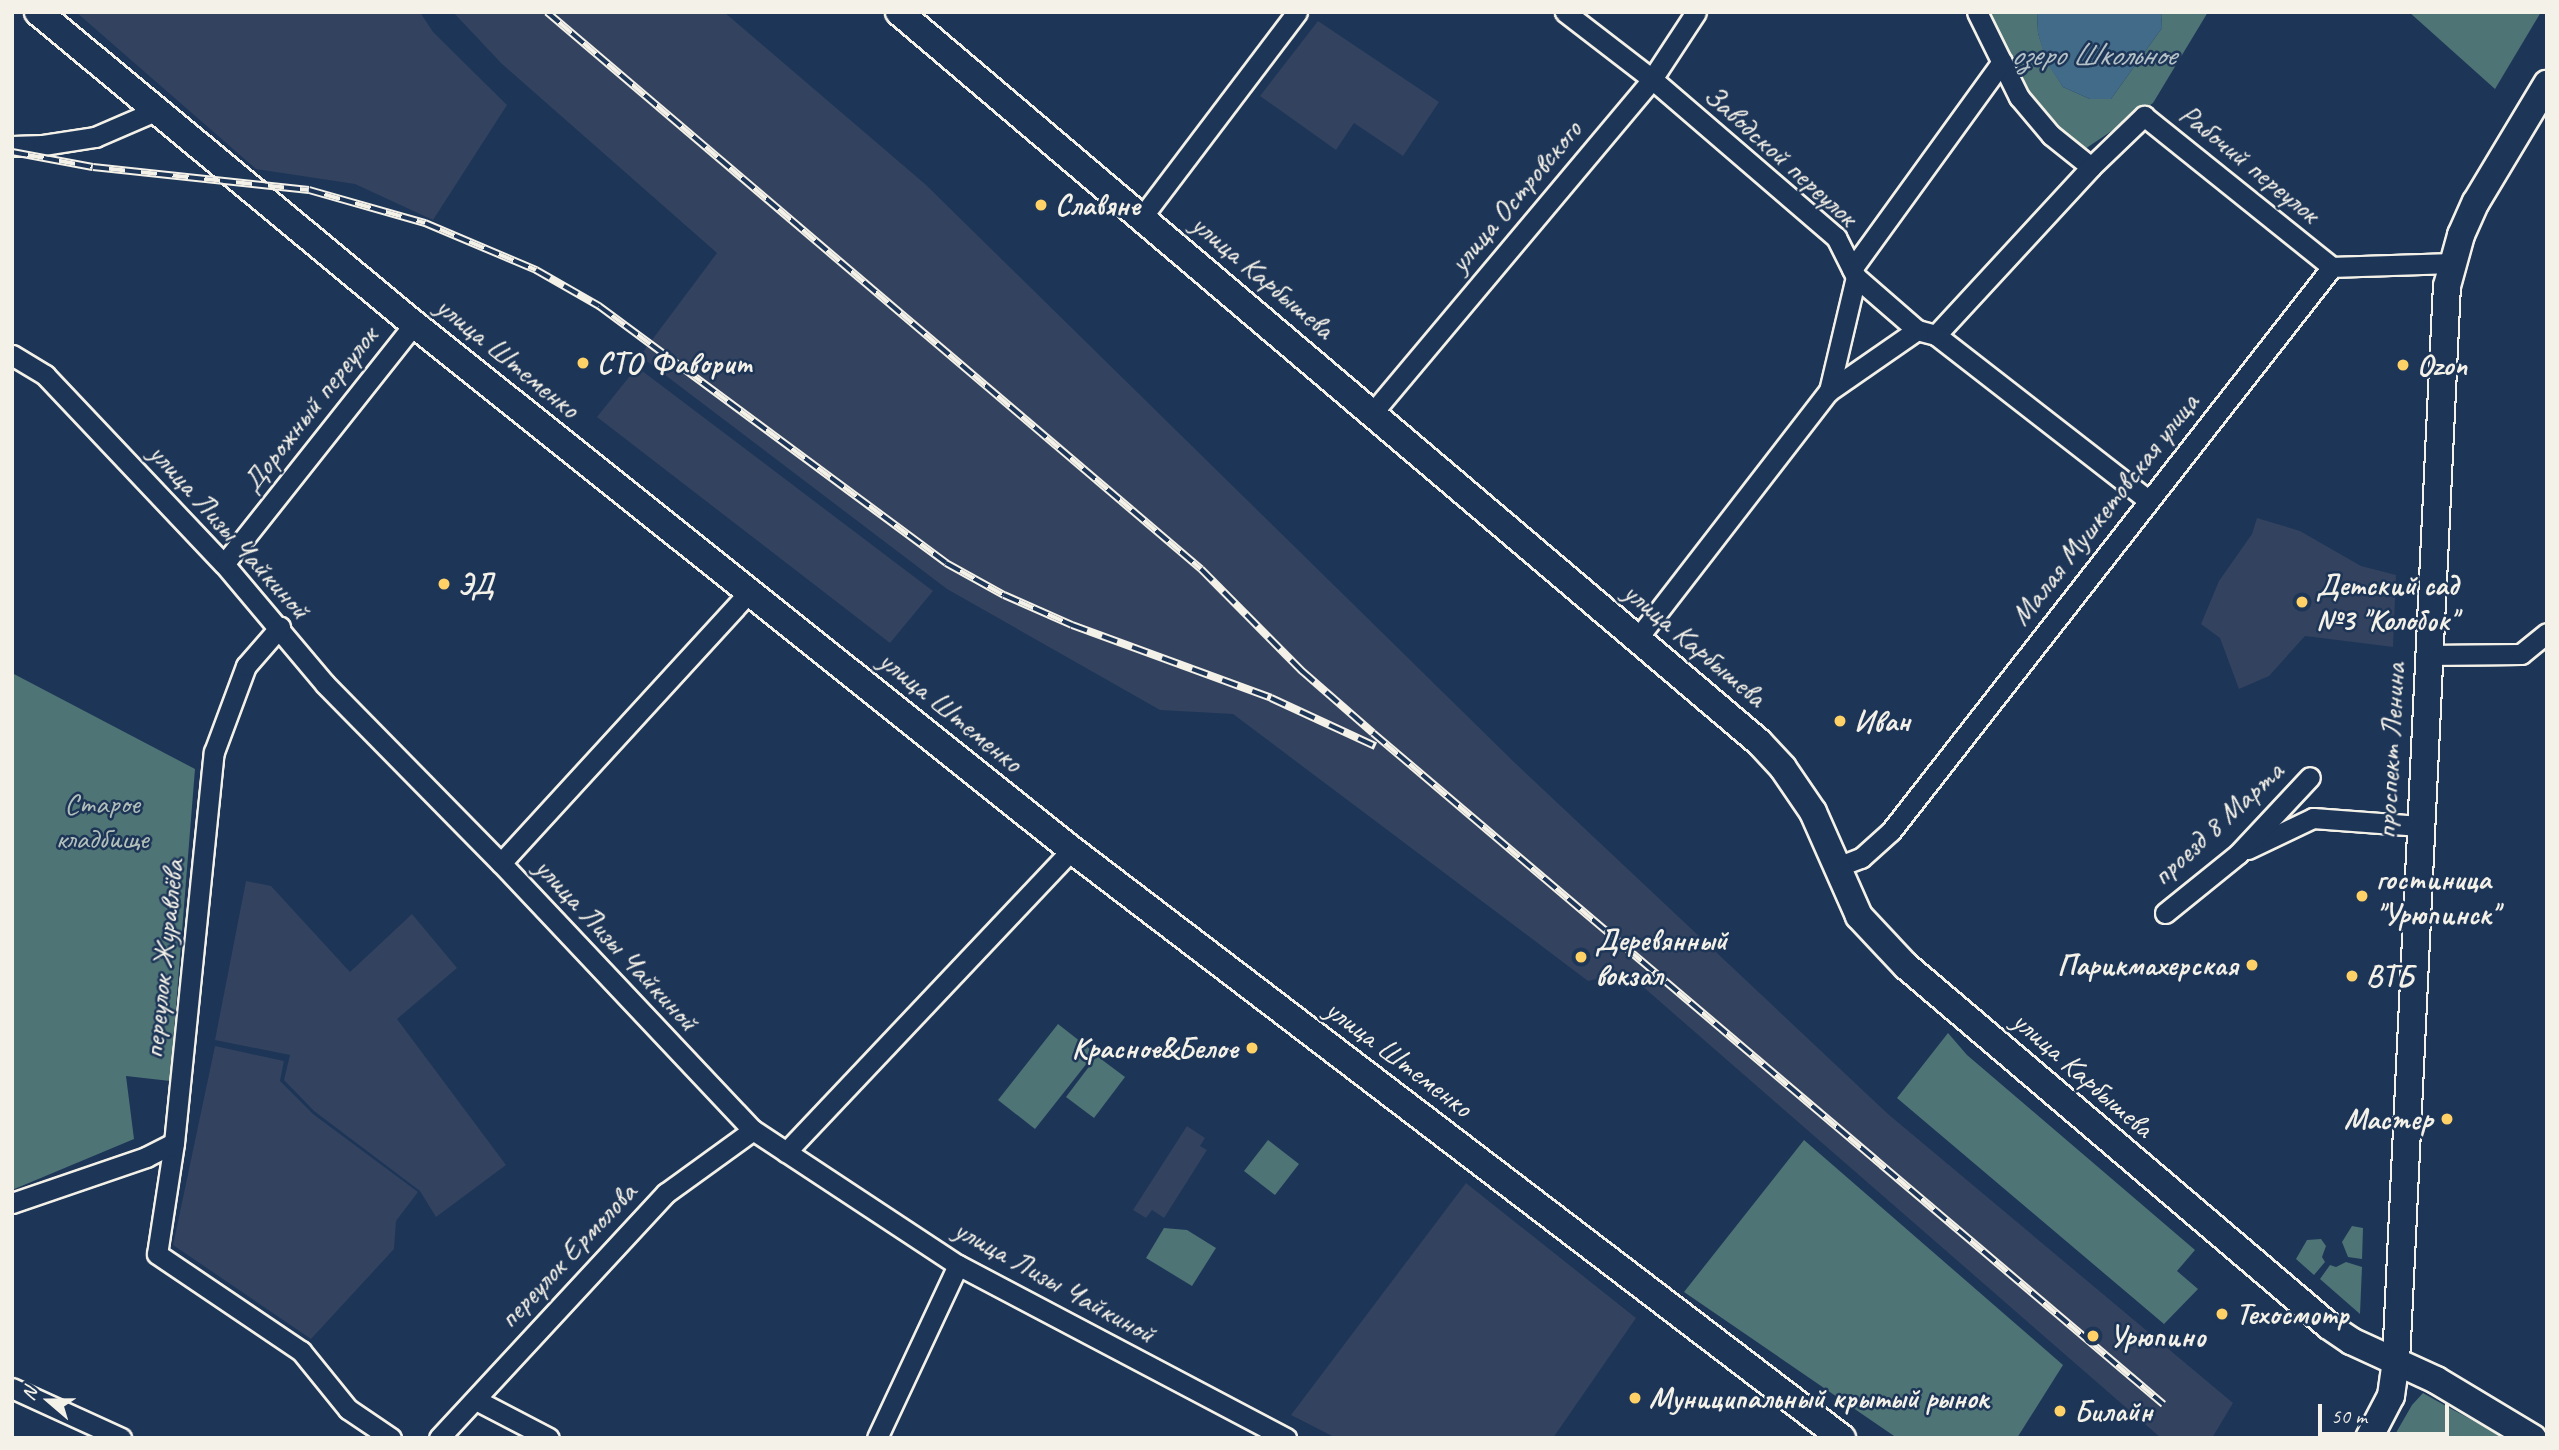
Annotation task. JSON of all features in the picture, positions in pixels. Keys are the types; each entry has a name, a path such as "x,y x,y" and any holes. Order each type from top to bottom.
{"main road":[{"name":"улица Штеменко","path":"38,12 414,324 1072,850 1842,1438"},
{"name":"улица Карбышева","path":"899,12 1759,742 1783,768 1813,813 1859,916 1906,966 2329,1326 2351,1341 2436,1380 2533,1438"},
{"name":"проспект Ленина","path":"2369,1438 2391,1396 2396,1362 2427,655 2444,324 2451,263 2476,202 2547,84"}],"street":[{"path":"1142,217 1297,12"},
{"name":"Заводской переулок","path":"1565,12 1652,79 1836,237 1854,273 1926,333 2148,500"},
{"name":"улица Островского","path":"1373,412 1652,79 1696,12"},
{"path":"1637,639 1829,391 1926,333 2091,167 2051,135 2019,97 1977,12"},
{"path":"1829,391 1854,273 2002,62"},
{"path":"12,146 43,145 95,137 155,111"},
{"name":"Рабочий переулок","path":"2091,167 2144,116 2332,267"},
{"path":"2332,267 2451,263"},
{"name":"Малая Мушкетовская улица","path":"1837,867 1861,858 1891,831 2332,267"},
{"name":"Дорожный переулок","path":"224,564 414,324"},
{"name":"улица Лизы Чайкиной","path":"12,355 46,375 224,564 280,627 325,684 500,863 753,1130 958,1265 1286,1438"},
{"path":"500,863 749,592"},
{"name":"переулок Журавлёва","path":"280,627 246,666 214,752 174,1143 157,1254 301,1350 348,1409 391,1438"},
{"path":"2427,655 2521,654 2547,633"},
{"name":"проезд 8 Марта","path":"2165,913 2238,854 2310,777"},
{"path":"2238,854 2313,818 2420,826"},
{"path":"786,1152 1072,850"},
{"name":"переулок Ермолова","path":"439,1438 476,1401 528,1338 666,1193 753,1130"},
{"path":"12,1203 146,1157 174,1143"},
{"path":"877,1438 958,1265"},
{"path":"12,1388 121,1438"},
{"path":"476,1401 549,1438"}],"shaded area":[{"path":"76,12 420,12 433,32 507,105 433,220 355,184 256,169"},
{"name":"Урюпино","path":"453,12 724,12 925,184 1515,763 1888,1114 2233,1403 2212,1438 2161,1438 1626,972 1588,981 1233,714 1160,710 947,589 640,356 717,253 501,63"},
{"path":"1318,21 1439,102 1403,156 1354,123 1336,150 1260,96"},
{"path":"637,367 933,591 890,643 597,417"},
{"name":"Детский сад №3 \"Колобок\"","path":"2257,518 2300,531 2361,566 2396,575 2393,647 2305,636 2269,676 2239,689 2220,638 2201,624 2219,581 2252,534"},
{"path":"246,881 271,886 350,972 412,914 457,968 397,1019 506,1165 436,1217 420,1191 314,1111 284,1080 290,1055 215,1040"},
{"path":"215,1046 284,1061 280,1081 313,1114 418,1192 396,1221 394,1249 311,1339 173,1245"},
{"path":"1187,1126 1205,1138 1200,1146 1207,1150 1164,1218 1152,1210 1146,1218 1133,1210"},
{"path":"1466,1183 1636,1318 1553,1438 1336,1438 1291,1415"}],"green space":[{"path":"1986,12 2037,12 2038,33 2047,62 2063,87 2090,99 2111,99 2162,28 2161,12 2208,12 2153,103 2082,151 2054,129 2024,92"},
{"path":"2409,12 2541,12 2495,89"},
{"name":"Старое кладбище","path":"12,673 195,769 170,1081 126,1076 134,1139 12,1190"},
{"path":"1058,1024 1095,1053 1035,1129 998,1100"},
{"path":"1948,1033 1967,1055 2195,1250 2177,1271 2198,1289 2164,1324 1897,1098"},
{"path":"1097,1056 1125,1077 1094,1118 1066,1097"},
{"path":"1268,1140 1299,1164 1275,1195 1244,1171"},
{"path":"1804,1140 2063,1365 2017,1438 1897,1438 1684,1292"},
{"path":"2352,1226 2363,1228 2362,1259 2348,1257 2342,1242"},
{"path":"1164,1228 1187,1230 1216,1248 1192,1286 1146,1258"},
{"path":"2321,1239 2326,1246 2322,1257 2325,1262 2314,1275 2296,1259 2307,1240"},
{"path":"2346,1262 2362,1267 2360,1314 2320,1279 2330,1265 2336,1267"},
{"path":"2423,1393 2505,1438 2393,1438 2412,1405"}],"water":[{"name":"озеро Школьное","path":"2037,12 2161,12 2162,28 2111,99 2090,99 2063,87 2046,62 2038,33"}],"railway":[{"path":"547,12 1201,569 1302,671 1373,733 2163,1404"},
{"path":"12,152 93,167 309,190 425,223 536,270 599,306 946,563 1004,595 1072,625 1271,698 1375,746"}],"place":[{"name":"Славяне","path":"1041,205"},
{"name":"СТО Фаворит","path":"583,363"},
{"name":"Ozon","path":"2403,365"},
{"name":"ЭД","path":"444,584"},
{"name":"Детский сад №3 \"Колобок\"","path":"2302,602"},
{"name":"Иван","path":"1840,721"},
{"name":"гостиница \"Урюпинск\"","path":"2362,896"},
{"name":"Деревянный вокзал","path":"1581,957"},
{"name":"Парикмахерская","path":"2252,965"},
{"name":"ВТБ","path":"2352,976"},
{"name":"Красное&Белое","path":"1252,1048"},
{"name":"Мастер","path":"2447,1119"},
{"name":"Техосмотр","path":"2222,1314"},
{"name":"Урюпино","path":"2093,1336"},
{"name":"Муниципальный крытый рынок","path":"1635,1398"},
{"name":"Билайн","path":"2060,1411"}]}
